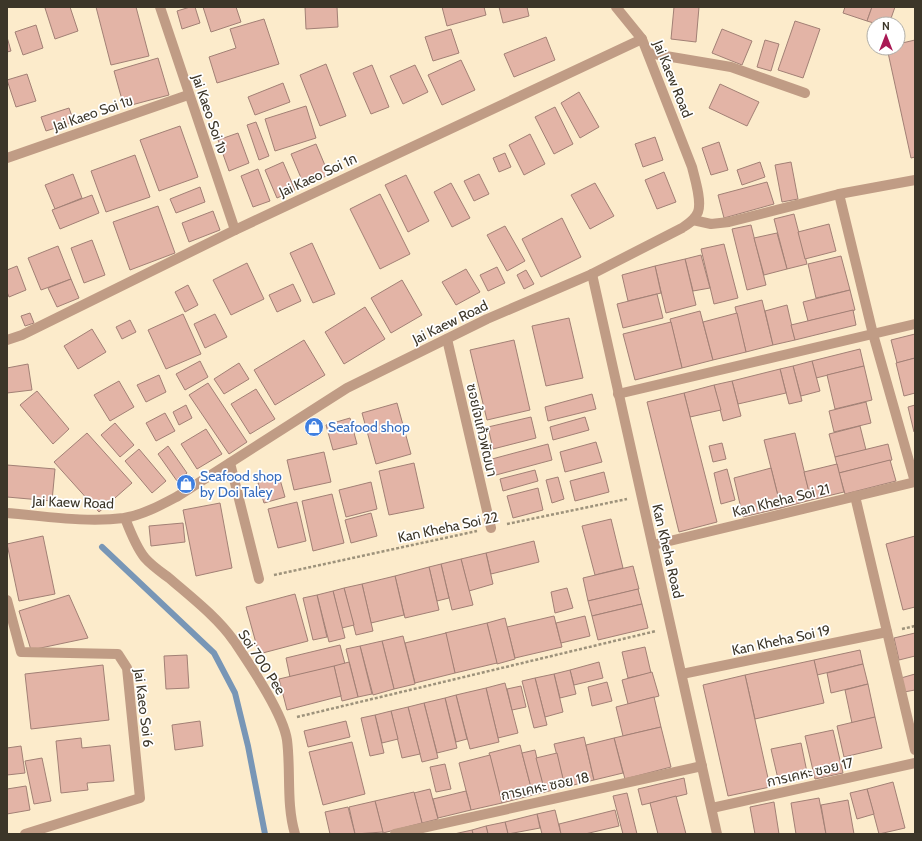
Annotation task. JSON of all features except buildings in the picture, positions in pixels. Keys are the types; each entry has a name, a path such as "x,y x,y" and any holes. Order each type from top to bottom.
{"street":[{"name":"Jai Kaeo Soi 1ง","path":"160,7 188,95 235,230"},
{"name":"Jai Kaew Road","path":"7,513 90,519 125,518 152,509 178,496 347,388 487,319 592,274 682,228 693,220 698,211 698,189 692,167 642,39 616,7"},
{"name":"Jai Kaeo Soi 1ก","path":"7,340 22,335 235,230 642,39"},
{"path":"648,54 731,67 805,93"},
{"name":"Jai Kaeo Soi 1ข","path":"7,158 188,95"},
{"path":"693,220 711,224 730,222 839,194 915,180"},
{"path":"839,194 873,334 915,482"},
{"name":"Kan Kheha Road","path":"592,274 718,834"},
{"path":"618,394 915,324"},
{"name":"ซอยใจแก้วพัฒนา","path":"447,339 491,528"},
{"path":"230,463 259,579"},
{"name":"Kan Kheha Soi 21","path":"653,545 915,482"},
{"path":"856,496 915,750"},
{"name":"Soi 700 Pee","path":"125,518 132,537 145,558 201,605 234,640 272,703 287,738 290,765 290,808 295,834"},
{"name":"Jai Kaeo Soi 6","path":"7,600 20,652 118,654 127,668 140,798 25,834"},
{"name":"Kan Kheha Soi 19","path":"682,674 887,632"},
{"name":"การเคหะ ซอย 17","path":"712,808 915,763"},
{"name":"การเคหะ ซอย 18","path":"394,834 702,766"}],"path":[{"name":"Kan Kheha Soi 22","path":"259,579 641,496"},
{"path":"281,721 671,628"}],"waterway":[{"path":"102,547 214,653 235,693 248,746 265,834"}],"place":[{"name":"Seafood shop","path":"314,427"},
{"name":"Seafood shop by Doi Taley","path":"186,484"}]}
